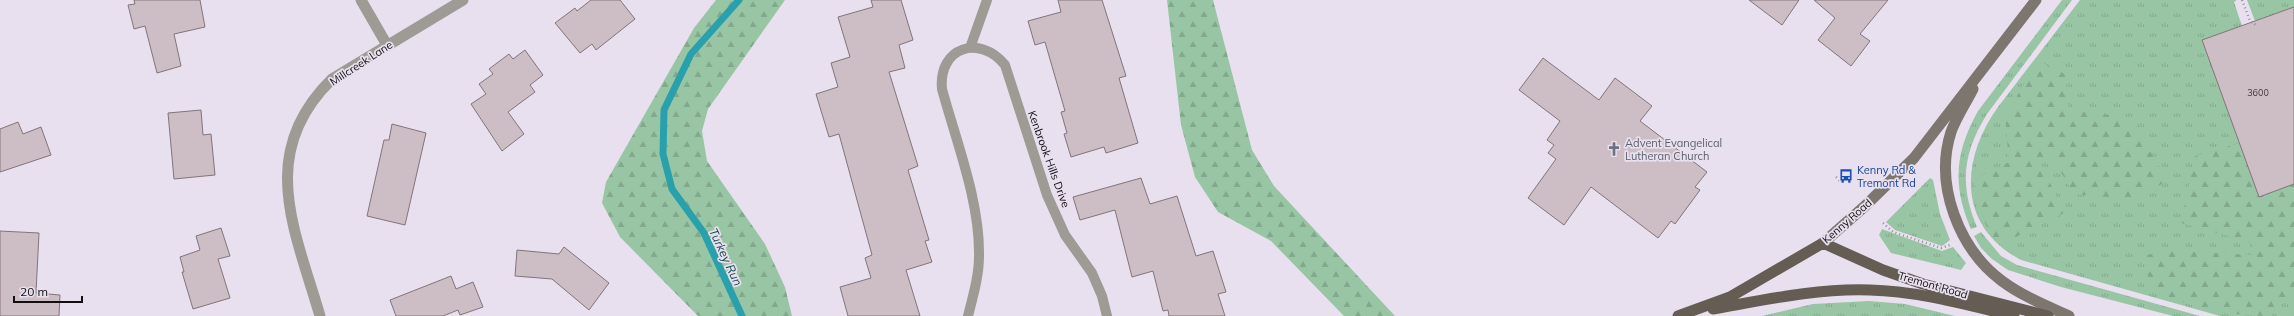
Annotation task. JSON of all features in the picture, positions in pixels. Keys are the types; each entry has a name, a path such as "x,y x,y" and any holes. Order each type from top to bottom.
{"main road":[{"name":"Kenny Road","path":"1678,316 1730,297 1823,243 1865,206 1914,158 2036,0"},
{"path":"1984,67 1951,133 1946,166 1947,194 1965,237 1983,264 2002,282 2041,304 2069,316"},
{"name":"Tremont Road","path":"1823,243 1883,270 1923,284 2048,316"},
{"path":"1691,312 1794,295 1870,290 1908,294 2014,316"}],"street":[{"path":"361,0 387,45"},
{"name":"Millcreek Lane","path":"320,316 294,226 287,196 286,166 292,139 305,112 318,92 332,79 463,0"}],"lane":[{"path":"968,316 978,273 978,234 965,170 942,89 941,80 946,62 953,55 970,48 987,0"},
{"name":"Kenbrook Hills Drive","path":"970,48 983,48 996,54 1004,65 1046,195 1065,235 1092,273 1102,296 1107,316"}],"path":[{"path":"2242,0 2250,21 2256,25"},
{"path":"1836,177 1841,182"},
{"path":"1883,223 1893,232 1942,248 1952,244"}],"green space":[{"path":"716,0 785,0 708,109 702,131 707,161 765,244 785,287 792,316 698,316 620,237 602,203 606,182 694,28"},
{"path":"1167,0 1213,0 1252,150 1274,186 1395,316 1344,316 1271,241 1218,212 1195,177 1181,125"},
{"path":"2062,0 2072,0 1987,114 1973,142 1966,169 1968,197 1977,227 1971,229 1961,198 1959,184 1961,155 1970,126 1978,111"},
{"path":"2080,0 2237,0 2234,2 2294,184 2294,316 2220,316 2021,260 2000,246 1985,229 1976,211 1971,191 1972,170 1977,148 1985,127 1998,107"},
{"path":"2247,0 2294,0 2294,7 2255,21"},
{"path":"2038,61 2065,74 2069,110 2132,118 2167,181 2135,199 2075,194 2049,154 2039,159 2064,213 2000,245 1985,222 1979,206 1974,179 2009,162 2005,116"},
{"path":"2240,143 2294,184 2294,299 2288,296 2271,316 2255,316 2210,310 2181,302 2152,290 2142,257 2163,250 2252,255 2250,242 2181,223 2195,156"},
{"path":"1930,178 1933,180 1940,214 1950,240 1942,246 1895,230 1886,222"},
{"path":"1882,229 1942,251 1953,247 1966,263 1961,270 1891,253 1879,235"},
{"path":"1981,232 2001,256 2017,265 2200,316 2173,316 2061,287 2008,270 1992,259 1981,248 1974,236"},
{"path":"1869,301 1905,304 1955,316 1762,316 1813,304"}],"building":[{"path":"134,0 200,0 205,27 174,34 181,66 157,73 145,26 134,29 128,5 135,4"},
{"path":"591,0 620,0 635,19 596,50 592,44 580,53 555,23 575,8 577,11"},
{"path":"871,0 901,0 913,40 899,45 905,68 889,72 918,166 908,170 929,240 925,241 932,262 906,270 920,316 848,316 840,287 871,278 865,258 872,255 839,134 829,137 816,94 838,87 831,63 850,57 838,17 873,7"},
{"path":"1058,0 1102,0 1126,76 1119,78 1138,143 1106,153 1104,147 1071,157 1064,134 1067,133 1061,112 1065,111 1045,42 1035,45 1028,21 1061,12"},
{"path":"1749,0 1799,0 1782,25"},
{"path":"1814,0 1888,0 1860,34 1870,41 1851,66 1818,40 1835,18"},
{"path":"2294,7 2294,184 2259,197 2202,40"},
{"path":"525,50 543,75 530,85 535,92 508,112 524,134 502,151 471,104 486,94 479,84 493,74 489,69 509,54 513,59"},
{"name":"Advent Evangelical Lutheran Church","path":"1543,58 1599,100 1615,78 1652,106 1640,121 1707,172 1695,187 1700,190 1675,224 1671,221 1658,238 1591,187 1564,225 1528,198 1556,159 1548,153 1554,145 1547,140 1560,121 1519,90"},
{"path":"201,110 203,135 211,134 215,175 174,179 168,113"},
{"path":"18,122 23,134 41,127 51,155 0,172 0,129"},
{"path":"392,124 426,133 405,225 367,216 384,140 389,140"},
{"path":"1141,178 1150,204 1177,196 1196,256 1213,251 1226,292 1218,294 1225,316 1169,316 1168,310 1163,311 1153,271 1132,277 1115,210 1080,220 1073,197"},
{"path":"221,228 230,256 218,259 230,298 193,309 182,272 184,272 180,257 200,250 196,236"},
{"path":"0,231 39,233 36,293 60,295 59,316 0,316"},
{"path":"564,247 609,283 589,310 552,279 515,276 517,250 559,254"},
{"path":"451,276 456,289 473,282 483,307 460,315 458,310 443,316 396,316 390,300"}],"waterway":[{"name":"Turkey Run","path":"739,0 691,54 664,110 663,154 672,189 704,233 742,316"}],"place":[{"name":"Advent Evangelical Lutheran Church","path":"1614,149"},
{"name":"Kenny Rd & Tremont Rd","path":"1846,176"}]}
